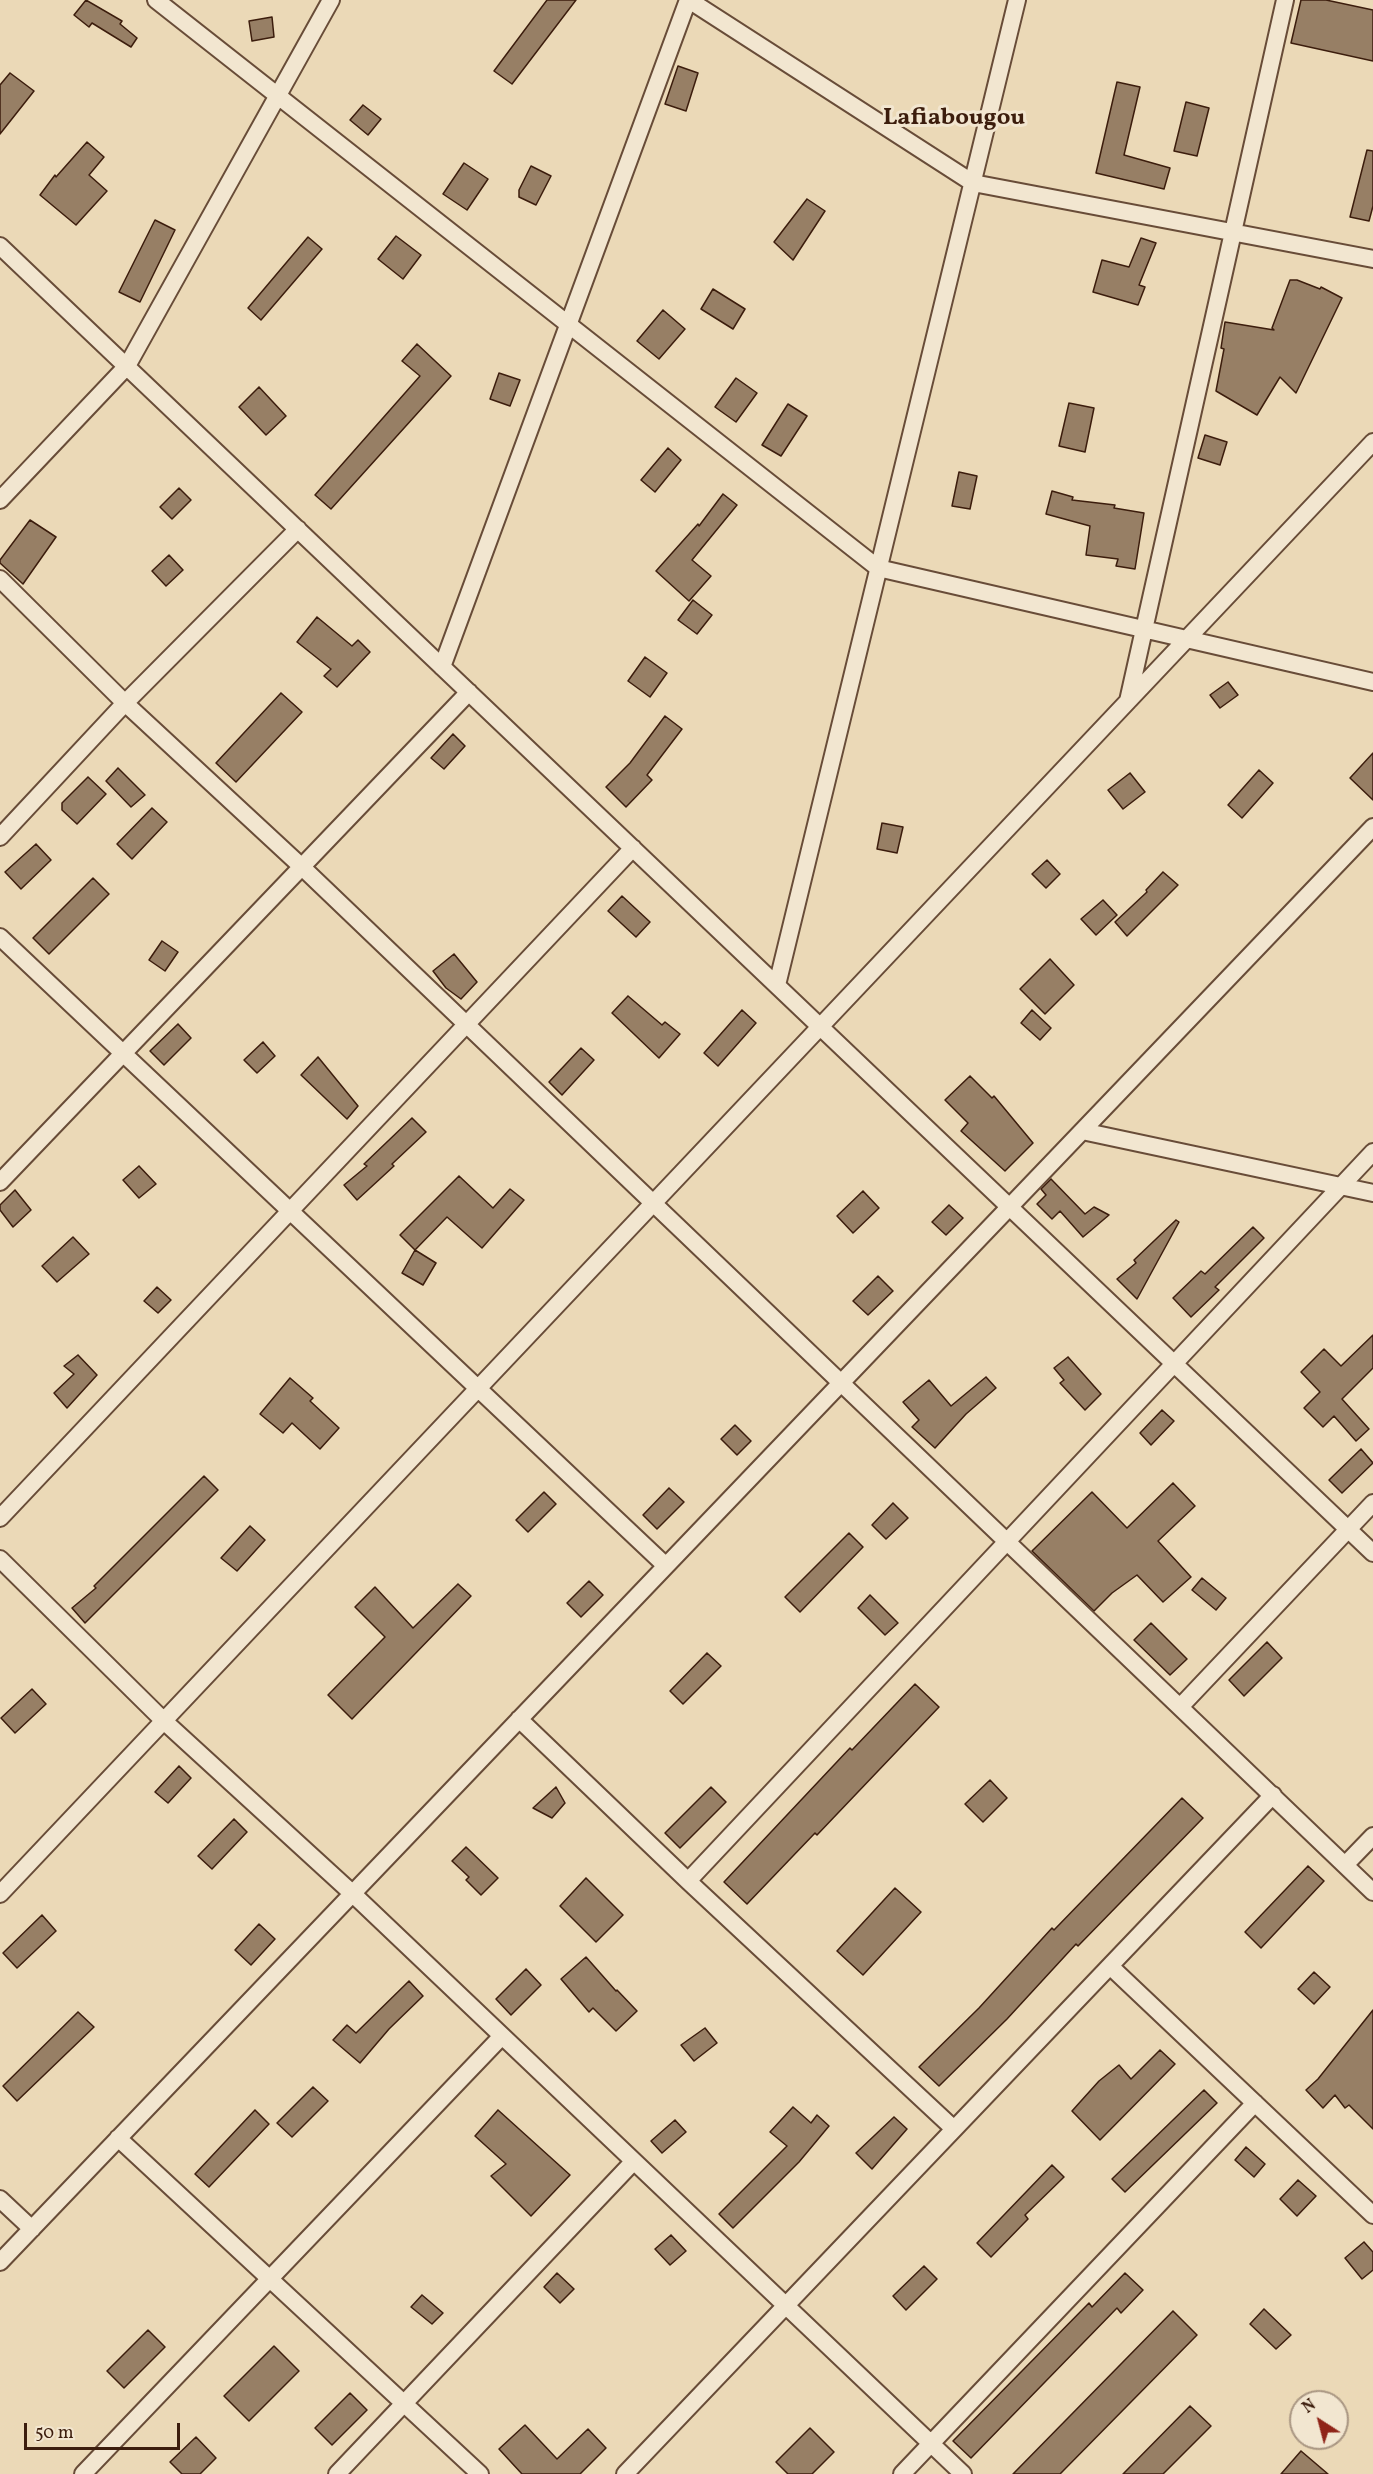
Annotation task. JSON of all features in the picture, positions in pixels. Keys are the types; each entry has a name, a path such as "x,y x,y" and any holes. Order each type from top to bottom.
{"street":[{"path":"156,0 878,568 1373,682"},
{"path":"0,500 127,366 331,0"},
{"path":"442,667 689,0 973,183 1373,259"},
{"path":"777,985 1017,0"},
{"path":"1127,701 1285,0"},
{"path":"0,246 1373,1553"},
{"path":"0,1894 1373,442"},
{"path":"0,837 125,703 298,529"},
{"path":"0,579 125,703 302,867 1373,1892"},
{"path":"0,1182 469,692"},
{"path":"0,2262 1373,827"},
{"path":"0,1518 633,848"},
{"path":"0,937 666,1566"},
{"path":"1082,1131 1373,1192"},
{"path":"688,1881 1373,1152"},
{"path":"1180,1707 1373,1503"},
{"path":"0,1559 165,1722 353,1894 963,2474"},
{"path":"519,1719 688,1881 954,2129"},
{"path":"625,2474 1273,1796"},
{"path":"1345,1865 1373,1836"},
{"path":"0,1869 12,1881"},
{"path":"1110,1966 1373,2215"},
{"path":"83,2474 502,2036"},
{"path":"902,2474 1255,2103"},
{"path":"118,2138 480,2474"},
{"path":"337,2474 634,2161"},
{"path":"0,2199 32,2229"}],"building":[{"path":"86,0 122,21 120,24 137,38 131,47 92,23 89,27 74,15"},
{"path":"547,0 576,0 512,84 494,71"},
{"path":"1301,0 1326,0 1373,10 1373,61 1291,43"},
{"path":"272,17 274,37 252,41 249,21"},
{"path":"678,66 698,73 686,111 665,104"},
{"path":"10,73 34,91 0,134 0,85"},
{"path":"1117,82 1140,87 1124,155 1170,168 1164,189 1096,173"},
{"path":"1186,102 1209,108 1197,156 1174,151"},
{"path":"363,105 381,119 368,135 350,120"},
{"path":"87,142 104,157 89,175 107,191 76,225 40,195 55,175 56,177"},
{"path":"1367,150 1373,151 1373,206 1369,221 1350,217"},
{"path":"464,163 488,179 467,210 443,194"},
{"path":"531,166 551,176 536,205 519,197 519,190"},
{"path":"807,199 825,211 793,260 774,242"},
{"path":"155,220 175,230 140,302 119,292"},
{"path":"396,236 421,255 403,279 378,259"},
{"path":"308,237 322,249 261,320 248,308"},
{"path":"1141,238 1156,243 1139,285 1145,287 1138,305 1093,292 1102,260 1129,267"},
{"path":"1290,280 1297,280 1320,289 1321,287 1342,298 1296,393 1280,377 1257,415 1216,391 1224,349 1221,348 1225,322 1274,330 1272,328"},
{"path":"713,289 745,309 733,329 701,309"},
{"path":"663,310 685,329 659,359 637,341"},
{"path":"417,344 451,376 331,509 315,495 420,376 402,361"},
{"path":"499,373 520,380 510,406 490,399"},
{"path":"736,378 757,393 736,422 715,407"},
{"path":"259,387 286,416 266,435 239,407"},
{"path":"1069,403 1094,408 1085,452 1059,446"},
{"path":"788,404 807,416 781,456 762,445"},
{"path":"1205,435 1227,442 1220,465 1198,458"},
{"path":"668,448 681,460 655,492 641,480"},
{"path":"959,472 977,476 970,509 952,506"},
{"path":"179,488 191,500 172,519 160,507"},
{"path":"1052,491 1073,497 1072,500 1115,505 1114,508 1144,513 1135,569 1116,566 1118,559 1086,555 1090,526 1046,514"},
{"path":"723,494 737,505 692,560 711,576 689,601 656,571 698,524 699,526"},
{"path":"30,520 56,537 23,584 0,563 0,560"},
{"path":"169,555 183,570 166,586 152,571"},
{"path":"693,600 712,615 697,634 678,620"},
{"path":"317,617 352,646 358,640 370,652 337,687 324,676 331,669 297,642"},
{"path":"645,657 667,673 650,697 628,681"},
{"path":"1228,682 1238,695 1220,708 1210,695"},
{"path":"281,693 302,712 236,782 216,763"},
{"path":"665,716 682,729 647,775 652,780 626,807 606,787 630,763"},
{"path":"453,734 465,746 444,769 431,758"},
{"path":"1373,753 1373,800 1350,778"},
{"path":"118,768 145,795 131,807 106,781"},
{"path":"1259,770 1273,783 1242,818 1228,805"},
{"path":"1130,773 1145,792 1123,809 1108,790"},
{"path":"88,777 106,794 77,824 62,810 62,803"},
{"path":"152,808 167,822 132,859 117,844"},
{"path":"882,823 903,827 897,853 877,849"},
{"path":"36,844 51,860 21,889 5,872"},
{"path":"1047,860 1060,874 1046,888 1032,874"},
{"path":"1163,872 1178,885 1127,936 1115,922 1147,892 1146,890"},
{"path":"93,878 109,894 49,954 33,938"},
{"path":"622,896 650,922 636,937 608,911"},
{"path":"1103,900 1117,915 1096,935 1081,919"},
{"path":"162,941 178,952 165,971 149,960"},
{"path":"454,954 477,982 461,999 446,988 433,971"},
{"path":"1050,959 1074,985 1045,1014 1020,989"},
{"path":"628,996 662,1025 665,1022 680,1034 659,1058 612,1013"},
{"path":"742,1010 756,1023 718,1066 704,1053"},
{"path":"1032,1010 1051,1028 1040,1040 1021,1023"},
{"path":"178,1024 191,1038 164,1065 150,1051"},
{"path":"263,1042 275,1056 257,1073 244,1060"},
{"path":"581,1048 594,1060 562,1095 549,1082"},
{"path":"318,1057 358,1106 347,1119 301,1075"},
{"path":"970,1076 992,1098 994,1096 1033,1143 1005,1171 961,1131 968,1123 945,1100"},
{"path":"412,1118 426,1132 357,1200 344,1185 367,1166 364,1164"},
{"path":"139,1166 156,1184 139,1198 123,1180"},
{"path":"459,1176 493,1208 510,1189 524,1200 482,1248 447,1217 415,1250 400,1235"},
{"path":"1051,1179 1085,1214 1094,1207 1109,1215 1083,1237 1060,1211 1052,1219 1037,1204 1046,1195 1041,1189"},
{"path":"15,1190 31,1210 13,1227 0,1210 0,1205"},
{"path":"863,1191 879,1208 853,1233 837,1216"},
{"path":"949,1205 963,1218 946,1235 932,1222"},
{"path":"1176,1220 1179,1222 1137,1299 1117,1279 1136,1263 1134,1260"},
{"path":"1253,1227 1264,1238 1215,1287 1219,1290 1191,1317 1173,1298 1201,1271 1205,1274"},
{"path":"73,1237 89,1254 57,1282 42,1266"},
{"path":"415,1250 436,1263 423,1285 402,1273"},
{"path":"878,1276 893,1291 868,1315 853,1301"},
{"path":"157,1287 171,1300 158,1313 144,1301"},
{"path":"1373,1335 1373,1368 1342,1399 1369,1429 1356,1441 1334,1416 1323,1427 1304,1408 1320,1392 1301,1372 1324,1349 1341,1366"},
{"path":"78,1355 97,1375 67,1408 54,1393 74,1374 64,1366"},
{"path":"1068,1357 1101,1394 1085,1410 1060,1383 1064,1380 1054,1368"},
{"path":"986,1377 996,1388 966,1414 935,1448 912,1427 919,1420 903,1402 929,1380 951,1406"},
{"path":"290,1378 313,1398 310,1401 339,1428 320,1449 292,1423 283,1433 260,1414"},
{"path":"1162,1410 1174,1421 1151,1445 1140,1433"},
{"path":"735,1425 751,1441 737,1455 721,1439"},
{"path":"1361,1449 1373,1463 1342,1493 1329,1480"},
{"path":"204,1476 218,1490 85,1623 72,1608 96,1588 94,1586"},
{"path":"1173,1483 1195,1506 1158,1541 1191,1577 1163,1602 1137,1575 1112,1593 1094,1611 1032,1551 1092,1492 1127,1528"},
{"path":"669,1488 684,1502 657,1529 643,1515"},
{"path":"544,1492 556,1504 528,1532 516,1520"},
{"path":"893,1503 908,1518 886,1539 872,1525"},
{"path":"250,1526 265,1540 237,1571 221,1558"},
{"path":"849,1533 863,1547 800,1612 785,1597"},
{"path":"1202,1578 1226,1598 1216,1610 1192,1590"},
{"path":"589,1581 603,1595 581,1617 567,1603"},
{"path":"458,1584 471,1596 352,1719 328,1695 385,1637 355,1607 375,1587 413,1628"},
{"path":"870,1595 898,1623 885,1635 858,1608"},
{"path":"1151,1623 1187,1659 1170,1675 1134,1640"},
{"path":"1267,1642 1282,1658 1244,1696 1229,1680"},
{"path":"707,1653 721,1666 683,1704 670,1691"},
{"path":"915,1684 939,1707 817,1835 815,1833 747,1904 724,1882 850,1748 852,1750"},
{"path":"32,1689 46,1704 15,1733 1,1718"},
{"path":"179,1766 191,1778 168,1803 155,1792"},
{"path":"990,1780 1007,1798 983,1822 965,1804"},
{"path":"556,1787 565,1803 552,1818 533,1808"},
{"path":"711,1787 726,1802 680,1848 665,1833"},
{"path":"1182,1798 1203,1818 1078,1946 1076,1944 1007,2019 939,2086 919,2067 979,2008 1052,1928 1054,1930"},
{"path":"234,1819 247,1832 212,1869 198,1856"},
{"path":"466,1847 498,1878 481,1895 466,1880 469,1877 452,1861"},
{"path":"1308,1866 1324,1881 1261,1948 1245,1932"},
{"path":"586,1878 623,1915 596,1942 560,1906"},
{"path":"895,1888 921,1912 863,1975 837,1951"},
{"path":"42,1915 56,1931 17,1968 3,1953"},
{"path":"259,1924 275,1939 251,1965 235,1950"},
{"path":"586,1957 637,2011 616,2031 593,2008 589,2012 561,1979"},
{"path":"526,1969 541,1985 511,2015 496,1999"},
{"path":"1314,1972 1330,1987 1314,2004 1298,1989"},
{"path":"409,1981 423,1996 389,2029 360,2063 333,2040 347,2025 356,2033"},
{"path":"1373,2010 1373,2129 1349,2105 1345,2108 1335,2095 1323,2108 1306,2090 1318,2079"},
{"path":"78,2012 94,2027 17,2101 3,2086"},
{"path":"705,2028 717,2043 694,2061 681,2045"},
{"path":"1160,2050 1175,2064 1100,2140 1072,2111 1099,2081 1119,2065 1131,2079"},
{"path":"313,2087 328,2101 292,2137 277,2123"},
{"path":"1204,2090 1217,2103 1125,2192 1112,2179"},
{"path":"793,2107 811,2123 817,2115 829,2126 799,2162 733,2228 719,2214 787,2146 770,2132"},
{"path":"255,2110 269,2124 209,2187 195,2174"},
{"path":"498,2110 570,2175 531,2216 491,2176 506,2164 475,2136"},
{"path":"894,2117 907,2129 872,2169 856,2153"},
{"path":"675,2120 686,2132 662,2153 651,2141"},
{"path":"1246,2147 1265,2164 1254,2177 1235,2160"},
{"path":"1052,2165 1064,2177 1025,2215 1028,2219 991,2257 977,2243"},
{"path":"1298,2180 1316,2196 1297,2216 1280,2199"},
{"path":"671,2235 686,2251 670,2265 655,2249"},
{"path":"1364,2242 1373,2252 1373,2270 1362,2279 1345,2258"},
{"path":"924,2266 937,2279 906,2310 893,2296"},
{"path":"557,2273 574,2289 560,2303 544,2287"},
{"path":"1125,2273 1143,2290 1121,2313 1117,2308 971,2458 953,2441 1089,2303 1092,2307"},
{"path":"422,2295 443,2313 432,2324 411,2307"},
{"path":"1264,2309 1291,2335 1276,2349 1250,2324"},
{"path":"1173,2311 1197,2335 1060,2474 1013,2474"},
{"path":"148,2330 165,2347 124,2388 107,2371"},
{"path":"274,2346 299,2371 249,2421 224,2396"},
{"path":"350,2393 367,2410 332,2445 315,2428"},
{"path":"1190,2406 1211,2426 1163,2474 1123,2474"},
{"path":"525,2425 557,2459 588,2429 606,2448 580,2474 522,2474 499,2449"},
{"path":"810,2428 834,2452 812,2474 788,2474 776,2462"},
{"path":"196,2437 216,2458 200,2474 182,2474 170,2462"},
{"path":"1301,2451 1328,2474 1281,2474"}],"district":[{"name":"Lafiabougou","path":"954,120"}]}
